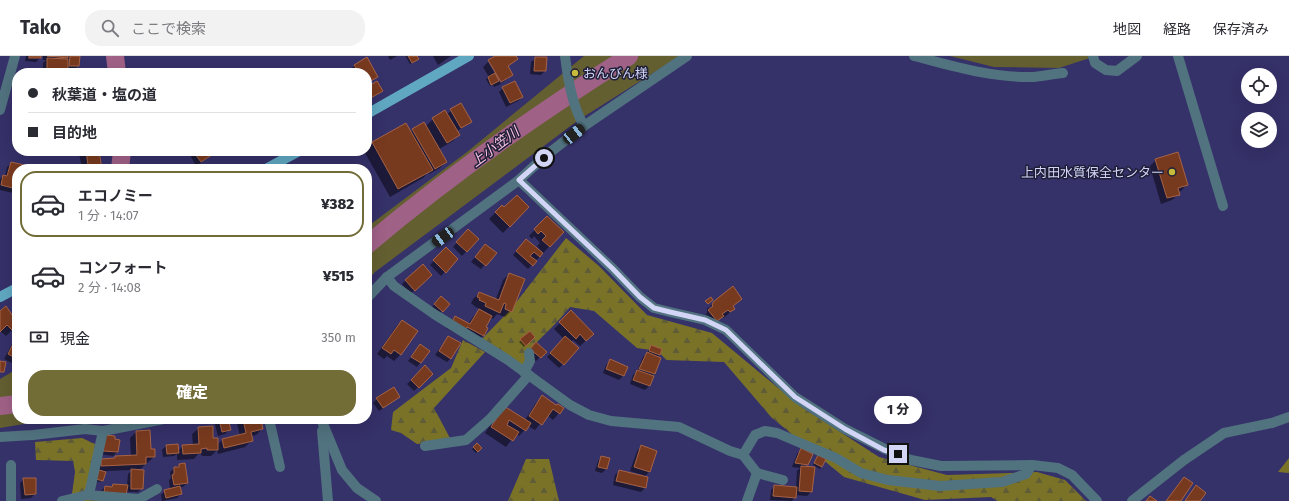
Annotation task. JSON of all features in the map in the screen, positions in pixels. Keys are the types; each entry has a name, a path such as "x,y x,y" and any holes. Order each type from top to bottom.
{"main road":[{"path":"372,111 469,56"},
{"path":"275,164 290,156"},
{"path":"0,297 12,291"}],"street":[{"path":"12,68 16,56"},
{"path":"565,56 569,81 578,115 584,126"},
{"path":"372,293 387,277 519,180 584,126 687,56"},
{"path":"914,56 967,70 999,75 1033,76 1063,73"},
{"path":"1093,56 1095,63 1106,70 1117,71 1137,56"},
{"path":"1178,56 1223,206"},
{"path":"0,110 12,70"},
{"path":"519,180 612,268 640,297 654,308 705,320 726,330 795,397 845,429 884,450 911,460 941,466 1032,465 1058,468 1072,475 1097,501"},
{"path":"387,277 394,286 434,314 508,360 570,405 589,415 611,421 679,428 730,451 743,455 757,473 783,480"},
{"path":"425,446 466,440 490,419 527,374 530,361 529,354"},
{"path":"1132,501 1184,460 1224,433 1272,423 1289,417"},
{"path":"0,437 85,429 103,431 139,424"},
{"path":"270,424 280,467"},
{"path":"321,424 328,501"},
{"path":"323,424 342,470 357,488 376,501"},
{"path":"87,495 90,490 103,431"},
{"path":"743,455 755,435 765,431 777,433 836,458 860,473 888,480 940,486 1002,482 1026,474 1032,465"},
{"path":"10,465 11,501"},
{"path":"747,501 757,473"},
{"path":"62,501 87,495 139,499 157,489"}],"shaded area":[{"path":"584,56 680,56 580,119 372,275 372,223 467,152"},
{"path":"950,56 1096,56 1059,68 994,67"},
{"path":"12,372 12,424 24,424 0,428 0,379"}],"green space":[{"path":"566,238 599,266 647,315 712,333 800,406 879,457 947,475 1037,472 1065,480 1086,501 997,501 991,497 925,500 844,477 771,417 724,362 666,360 658,351 637,348 594,311 570,307 530,349 527,371 481,340 511,309"},
{"path":"463,340 485,352 434,408 451,440 417,444 401,433 391,430 393,412 451,368"},
{"path":"82,438 95,444 88,491 109,501 71,501 75,472 73,461 36,460 35,442"},
{"path":"1289,458 1289,473 1278,472"},
{"path":"526,459 549,459 559,501 508,501"}],"building":[{"path":"29,56 41,56 41,58 29,58"},
{"path":"47,56 68,56 68,58"},
{"path":"70,56 80,56 79,66 69,66"},
{"path":"408,56 417,56 419,59 412,63"},
{"path":"495,56 516,56 518,59 508,66 513,75 501,82 488,60"},
{"path":"367,57 378,77 372,80 372,68 356,68 354,65"},
{"path":"535,57 547,57 546,71 534,71"},
{"path":"47,58 68,59 68,68 47,68"},
{"path":"495,73 499,81 491,85 488,77"},
{"path":"377,81 383,91 372,97 372,84"},
{"path":"515,81 523,97 510,103 502,87"},
{"path":"461,103 472,122 461,128 450,109"},
{"path":"445,110 460,135 447,143 432,118"},
{"path":"424,122 447,162 435,169 412,129"},
{"path":"406,123 433,170 398,189 372,142"},
{"name":"上内田水質保全センター","path":"1178,152 1188,185 1178,188 1180,195 1167,198 1155,159"},
{"path":"87,156 100,156 101,164 88,164"},
{"path":"197,156 210,156 201,162"},
{"path":"11,162 20,164 12,164 12,188 1,185 3,175 7,176"},
{"path":"517,195 529,207 510,227 495,212 502,205 504,207"},
{"path":"547,216 564,232 550,247 542,240 546,236 541,231 538,234 534,229"},
{"path":"468,229 479,239 467,252 456,242"},
{"path":"526,239 543,253 540,257 534,252 530,256 537,261 533,266 516,251"},
{"path":"485,244 497,253 486,266 475,257"},
{"path":"446,247 458,259 446,273 433,260"},
{"path":"423,264 432,275 415,291 405,280"},
{"path":"509,273 525,279 512,312 505,309 506,304 504,303 500,313 485,306 486,303 479,300 480,298 477,297 479,292 499,300"},
{"path":"733,286 742,299 733,306 735,309 730,312 728,310 722,314 724,316 717,321 708,310 713,306 713,302"},
{"path":"441,296 450,304 443,312 434,304"},
{"path":"711,297 713,300 708,304 705,301"},
{"path":"6,306 12,315 12,330 7,325 0,332 0,311"},
{"path":"479,309 492,316 486,327 488,328 484,336 467,327 466,330 452,322 455,316 470,324"},
{"path":"571,310 594,334 586,341 580,334 576,339 559,322"},
{"path":"402,320 418,331 401,355 394,350 391,354 382,348"},
{"path":"530,331 535,337 526,346 520,339"},
{"path":"448,336 461,343 451,359 439,351"},
{"path":"565,336 579,348 564,365 550,353"},
{"path":"536,342 547,352 541,358 530,349"},
{"path":"420,344 430,351 421,363 411,357"},
{"path":"651,345 662,349 660,355 649,351"},
{"path":"12,346 12,356 8,354"},
{"path":"647,352 661,358 655,374 639,369"},
{"path":"610,359 628,367 624,376 606,369"},
{"path":"0,361 6,362 4,372 0,372"},
{"path":"425,365 433,374 419,388 411,380"},
{"path":"637,370 654,376 650,386 633,380"},
{"path":"394,387 400,397 383,408 376,398"},
{"path":"542,395 556,405 558,404 564,408 560,414 553,409 542,425 529,416"},
{"path":"504,406 531,423 526,431 509,420 507,425 519,432 513,441 491,427"},
{"path":"220,424 229,424 231,430 222,432"},
{"path":"244,424 262,424 263,429 251,432 253,441 224,448 222,439 246,433"},
{"path":"213,426 213,438 218,438 218,450 207,450 207,448 201,449 201,453 183,454 182,445 199,444 198,427"},
{"path":"150,430 151,449 155,449 155,457 146,457 146,464 101,466 101,459 115,458 115,456 137,455 136,431"},
{"path":"105,435 115,436 115,439 120,440 118,452 103,451"},
{"path":"477,443 482,448 478,452 473,447"},
{"path":"178,444 179,453 167,454 166,445"},
{"path":"641,445 657,451 650,472 634,467"},
{"path":"801,448 813,454 808,465 795,463"},
{"path":"818,455 826,459 822,467 814,463"},
{"path":"601,456 610,458 607,469 598,467"},
{"path":"185,463 188,483 174,485 172,475 174,474 174,467 179,467 179,464"},
{"path":"801,466 815,467 812,492 799,491"},
{"path":"131,469 144,470 143,489 131,489"},
{"path":"99,470 106,472 103,481 96,479"},
{"path":"619,470 648,477 646,488 616,481"},
{"path":"1184,477 1193,483 1181,501 1166,501"},
{"path":"23,478 36,478 36,494 25,495"},
{"path":"113,484 128,485 126,495 104,492 105,486 112,487"},
{"path":"774,485 797,487 796,498 773,496"},
{"path":"1196,485 1206,493 1200,501 1185,501"},
{"path":"180,486 182,494 166,498 164,490"},
{"path":"1150,496 1157,501 1146,501"}],"waterway":[{"path":"115,56 116,68"},
{"name":"上小笠川","path":"372,241 430,194 495,146 561,100 629,56"},
{"path":"121,156 121,164"},
{"name":"上小笠川","path":"0,406 12,405"}],"place":[{"name":"おんびん様","path":"575,73"},
{"name":"上内田水質保全センター","path":"1172,172"}],"route":[{"path":"544,158 519,180 612,268 640,297 654,308 705,320 726,330 756,361 795,397 845,429 884,450 898,454"}]}
